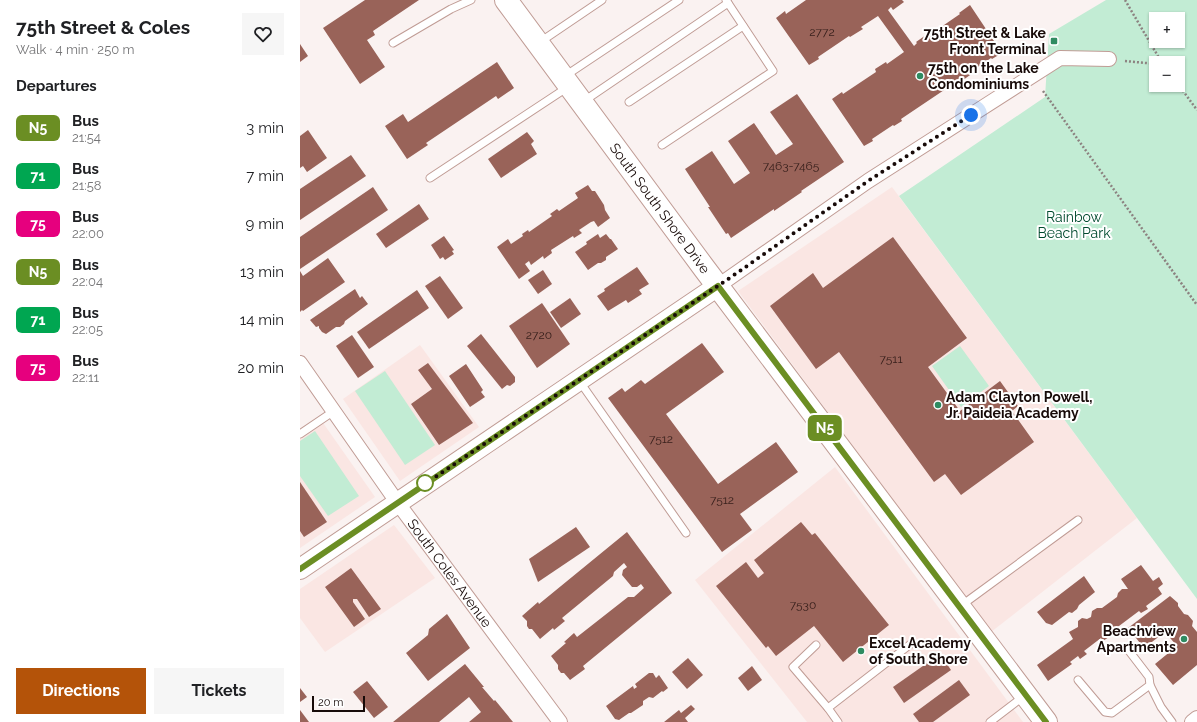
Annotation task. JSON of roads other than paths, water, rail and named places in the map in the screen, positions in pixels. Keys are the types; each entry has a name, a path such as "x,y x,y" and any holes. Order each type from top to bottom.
{"main road":[{"name":"South South Shore Drive","path":"506,0 718,286 1046,722"},
{"path":"300,569 718,286"}],"street":[{"path":"718,286 868,181 1060,58 1109,59"},
{"name":"South Coles Avenue","path":"300,363 397,502 560,722"},
{"path":"1192,722 1197,718"}],"lane":[{"path":"393,44 451,8 471,0"},
{"path":"538,43 602,0"},
{"path":"572,89 678,0"},
{"path":"430,178 572,89 727,2 773,71 662,145"},
{"path":"630,102 743,26"},
{"path":"578,380 686,532"},
{"path":"300,434 334,411"},
{"path":"960,607 1078,520"},
{"path":"828,708 912,642"},
{"path":"816,645 793,667 838,722"},
{"path":"1126,647 1149,677 1150,685 1161,707 1172,722"},
{"path":"1078,680 1105,712 1112,713 1150,685"},
{"path":"990,722 1025,695"}],"place":[{"name":"75th Street & Lake Front Terminal","path":"1054,41"},
{"name":"75th on the Lake Condominiums","path":"920,76"},
{"name":"Adam Clayton Powell, Jr. Paideia Academy","path":"938,405"},
{"name":"Beachview Apartments","path":"1184,639"},
{"name":"Excel Academy of South Shore","path":"861,651"}],"park label":[{"name":"Rainbow Beach Park","path":"1074,226"}]}
